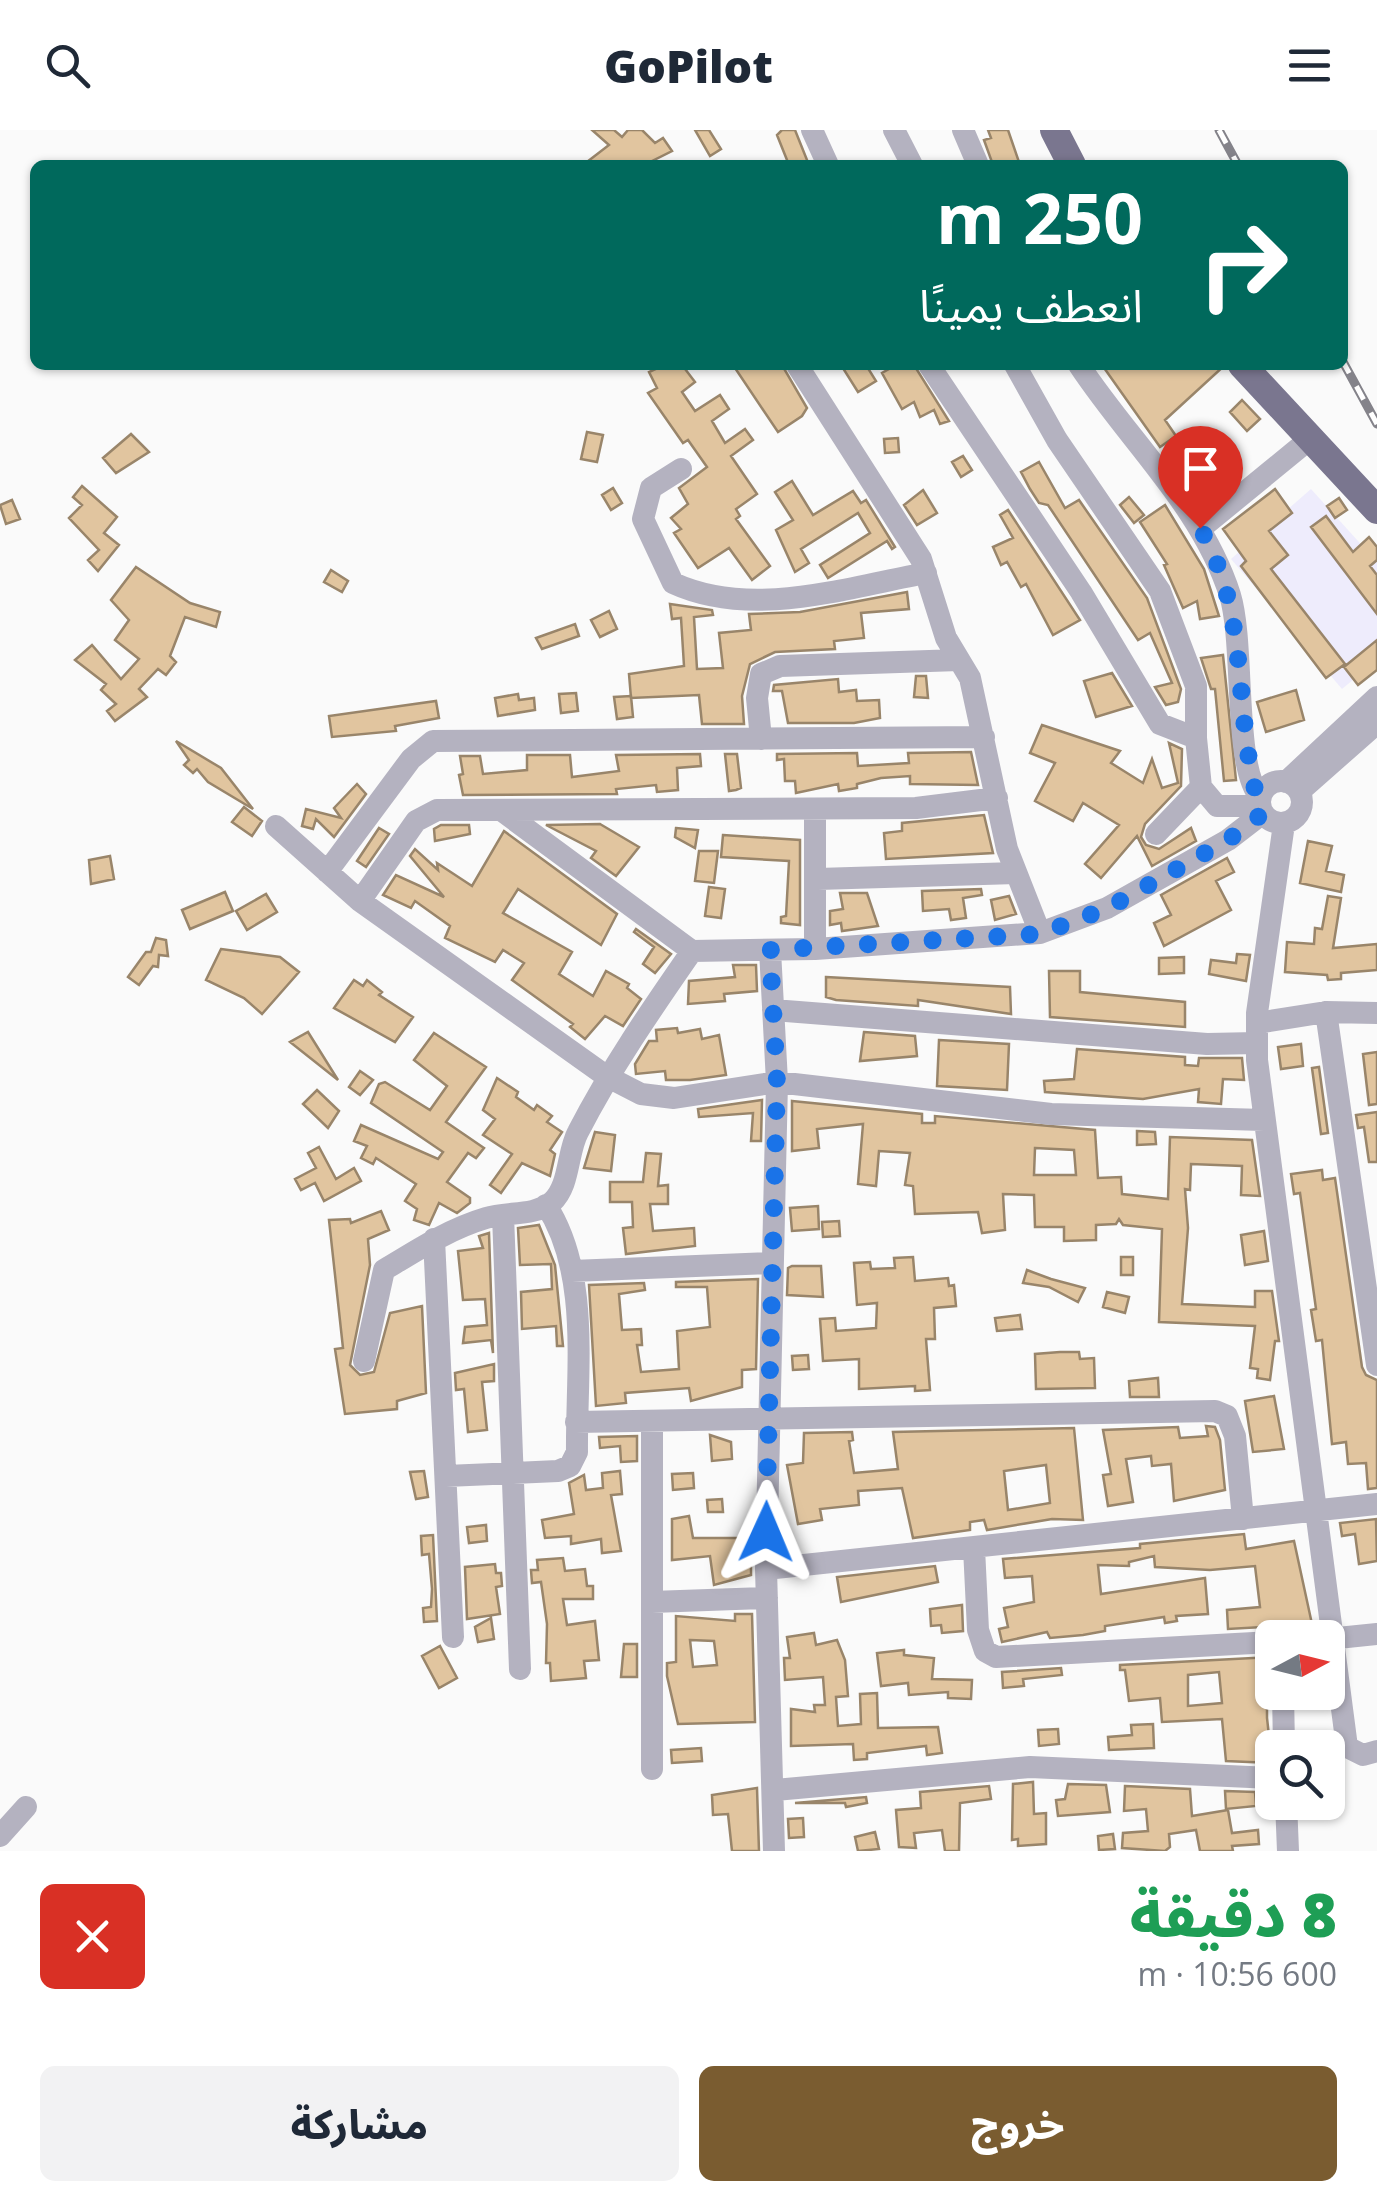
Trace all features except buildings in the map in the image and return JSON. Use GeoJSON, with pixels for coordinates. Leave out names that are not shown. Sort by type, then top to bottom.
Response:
{"type":"FeatureCollection","features":[{"type":"Feature","properties":{"kind":"main road"},"geometry":{"type":"LineString","coordinates":[[1054,130],[1069,160]]}},
{"type":"Feature","properties":{"kind":"main road"},"geometry":{"type":"LineString","coordinates":[[1247,370],[1377,510]]}},
{"type":"Feature","properties":{"kind":"street"},"geometry":{"type":"LineString","coordinates":[[812,130],[826,160]]}},
{"type":"Feature","properties":{"kind":"street"},"geometry":{"type":"LineString","coordinates":[[894,130],[909,160]]}},
{"type":"Feature","properties":{"kind":"street"},"geometry":{"type":"LineString","coordinates":[[963,130],[976,160]]}},
{"type":"Feature","properties":{"kind":"street"},"geometry":{"type":"LineString","coordinates":[[800,370],[921,558],[946,638],[970,678],[1016,873],[1040,934]]}},
{"type":"Feature","properties":{"kind":"street"},"geometry":{"type":"LineString","coordinates":[[931,370],[1081,592],[1160,724],[1196,738]]}},
{"type":"Feature","properties":{"kind":"street"},"geometry":{"type":"LineString","coordinates":[[1018,370],[1056,440],[1160,591],[1196,686],[1200,788],[1216,806],[1298,816],[1293,786]]}},
{"type":"Feature","properties":{"kind":"street"},"geometry":{"type":"LineString","coordinates":[[1083,370],[1200,528],[1232,599],[1240,651],[1246,765],[1267,810]]}},
{"type":"Feature","properties":{"kind":"street"},"geometry":{"type":"LineString","coordinates":[[1200,528],[1312,438]]}},
{"type":"Feature","properties":{"kind":"street"},"geometry":{"type":"LineString","coordinates":[[682,469],[651,488],[644,519],[672,582],[699,595],[782,600],[926,573]]}},
{"type":"Feature","properties":{"kind":"street"},"geometry":{"type":"LineString","coordinates":[[761,739],[757,698],[762,674],[780,666],[960,660]]}},
{"type":"Feature","properties":{"kind":"street"},"geometry":{"type":"LineString","coordinates":[[1293,786],[1377,697]]}},
{"type":"Feature","properties":{"kind":"street"},"geometry":{"type":"LineString","coordinates":[[1328,1620],[1264,1120],[1257,1033],[1267,810],[1270,784],[1293,786],[1377,722]]}},
{"type":"Feature","properties":{"kind":"street"},"geometry":{"type":"LineString","coordinates":[[327,872],[411,759],[433,742],[984,737]]}},
{"type":"Feature","properties":{"kind":"street"},"geometry":{"type":"LineString","coordinates":[[1156,834],[1200,788]]}},
{"type":"Feature","properties":{"kind":"street"},"geometry":{"type":"LineString","coordinates":[[360,902],[416,822],[437,810],[916,808],[998,798]]}},
{"type":"Feature","properties":{"kind":"street"},"geometry":{"type":"LineString","coordinates":[[815,809],[816,949]]}},
{"type":"Feature","properties":{"kind":"street"},"geometry":{"type":"LineString","coordinates":[[505,812],[692,950],[770,950],[1040,934],[1108,908],[1228,840],[1267,810]]}},
{"type":"Feature","properties":{"kind":"street"},"geometry":{"type":"LineString","coordinates":[[276,826],[360,902],[606,1076],[641,1094],[674,1098],[777,1082],[1052,1114],[1264,1120]]}},
{"type":"Feature","properties":{"kind":"street"},"geometry":{"type":"LineString","coordinates":[[818,880],[1016,873]]}},
{"type":"Feature","properties":{"kind":"street"},"geometry":{"type":"LineString","coordinates":[[364,1362],[384,1270],[434,1239],[503,1215],[536,1211],[554,1200],[566,1178],[570,1148],[606,1076],[692,950]]}},
{"type":"Feature","properties":{"kind":"street"},"geometry":{"type":"LineString","coordinates":[[770,950],[777,1082],[766,1570],[774,1851]]}},
{"type":"Feature","properties":{"kind":"street"},"geometry":{"type":"LineString","coordinates":[[773,1010],[1207,1044],[1326,1012],[1377,1013]]}},
{"type":"Feature","properties":{"kind":"street"},"geometry":{"type":"LineString","coordinates":[[1326,1012],[1370,1269],[1377,1365]]}},
{"type":"Feature","properties":{"kind":"street"},"geometry":{"type":"LineString","coordinates":[[446,1476],[558,1471],[570,1466],[576,1452],[572,1271],[562,1233],[546,1205]]}},
{"type":"Feature","properties":{"kind":"street"},"geometry":{"type":"LineString","coordinates":[[503,1215],[520,1668]]}},
{"type":"Feature","properties":{"kind":"street"},"geometry":{"type":"LineString","coordinates":[[434,1239],[453,1637]]}},
{"type":"Feature","properties":{"kind":"street"},"geometry":{"type":"LineString","coordinates":[[572,1271],[770,1263]]}},
{"type":"Feature","properties":{"kind":"street"},"geometry":{"type":"LineString","coordinates":[[576,1422],[1215,1410],[1227,1416],[1235,1436],[1244,1520]]}},
{"type":"Feature","properties":{"kind":"street"},"geometry":{"type":"LineString","coordinates":[[652,1421],[652,1769]]}},
{"type":"Feature","properties":{"kind":"street"},"geometry":{"type":"LineString","coordinates":[[766,1570],[1377,1504]]}},
{"type":"Feature","properties":{"kind":"street"},"geometry":{"type":"LineString","coordinates":[[974,1548],[978,1630],[985,1651],[996,1657],[1255,1643]]}},
{"type":"Feature","properties":{"kind":"street"},"geometry":{"type":"LineString","coordinates":[[652,1602],[767,1598]]}},
{"type":"Feature","properties":{"kind":"street"},"geometry":{"type":"LineString","coordinates":[[1345,1637],[1377,1634]]}},
{"type":"Feature","properties":{"kind":"street"},"geometry":{"type":"LineString","coordinates":[[1341,1710],[1346,1747],[1362,1755],[1377,1751]]}},
{"type":"Feature","properties":{"kind":"street"},"geometry":{"type":"LineString","coordinates":[[775,1790],[1030,1767],[1255,1777]]}},
{"type":"Feature","properties":{"kind":"street"},"geometry":{"type":"LineString","coordinates":[[0,1836],[26,1808]]}},
{"type":"Feature","properties":{"kind":"street"},"geometry":{"type":"LineString","coordinates":[[1287,1820],[1288,1851]]}},
{"type":"Feature","properties":{"kind":"shaded area"},"geometry":{"type":"Polygon","coordinates":[[[1311,489],[1377,562],[1377,660],[1342,689],[1231,559],[1311,489]]]}},
{"type":"Feature","properties":{"kind":"railway"},"geometry":{"type":"LineString","coordinates":[[1219,130],[1235,160]]}},
{"type":"Feature","properties":{"kind":"railway"},"geometry":{"type":"LineString","coordinates":[[1347,370],[1377,424]]}},
{"type":"Feature","properties":{"kind":"route"},"geometry":{"type":"LineString","coordinates":[[766,1532],[771,1186],[777,1082],[770,950],[1040,934],[1108,908],[1228,840],[1262,814],[1260,797],[1253,789],[1246,765],[1240,651],[1232,599],[1200,528]]}}]}
